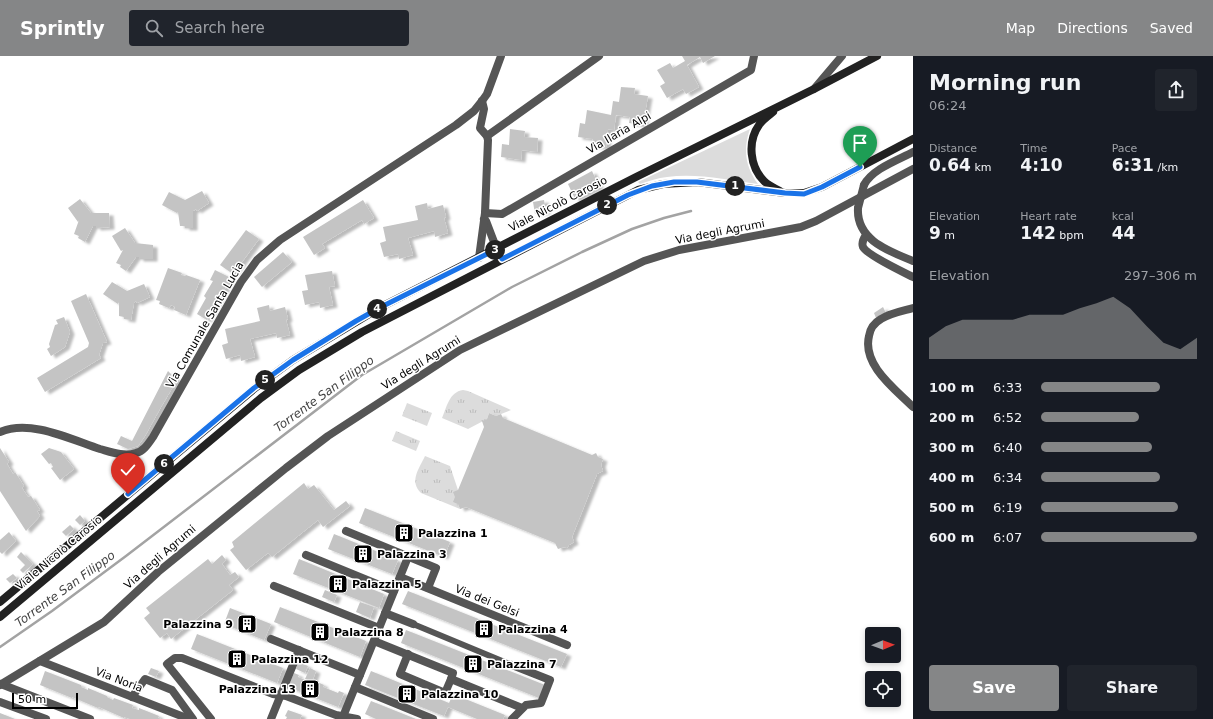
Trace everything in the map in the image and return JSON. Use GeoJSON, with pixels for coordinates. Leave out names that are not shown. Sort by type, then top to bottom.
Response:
{"type":"FeatureCollection","features":[{"type":"Feature","properties":{"kind":"main road","name":"Viale Nicolò Carosio"},"geometry":{"type":"LineString","coordinates":[[0,602],[272,374],[299,356],[356,321],[711,139],[814,89],[877,56]]}},
{"type":"Feature","properties":{"kind":"main road"},"geometry":{"type":"LineString","coordinates":[[781,105],[759,125],[755,133],[751,149],[752,159],[758,174],[770,186],[785,193]]}},
{"type":"Feature","properties":{"kind":"main road","name":"Viale Nicolò Carosio"},"geometry":{"type":"LineString","coordinates":[[0,617],[261,398],[294,374],[362,332],[628,195],[652,186],[674,182],[697,182],[799,194],[813,191],[913,139]]}},
{"type":"Feature","properties":{"kind":"street","name":"Via Comunale Santa Lucia"},"geometry":{"type":"LineString","coordinates":[[0,432],[13,428],[37,429],[118,454],[130,455],[143,450],[153,437],[241,282],[257,260],[280,240],[456,125],[474,111],[487,94],[502,56]]}},
{"type":"Feature","properties":{"kind":"street"},"geometry":{"type":"LineString","coordinates":[[487,136],[600,56]]}},
{"type":"Feature","properties":{"kind":"street","name":"Via Ilaria Alpi"},"geometry":{"type":"LineString","coordinates":[[485,216],[502,214],[751,70],[754,56]]}},
{"type":"Feature","properties":{"kind":"street"},"geometry":{"type":"LineString","coordinates":[[814,89],[842,56]]}},
{"type":"Feature","properties":{"kind":"street"},"geometry":{"type":"LineString","coordinates":[[872,56],[877,56]]}},
{"type":"Feature","properties":{"kind":"street"},"geometry":{"type":"LineString","coordinates":[[479,258],[485,216],[488,140],[487,136],[480,128],[484,109],[482,101]]}},
{"type":"Feature","properties":{"kind":"street"},"geometry":{"type":"LineString","coordinates":[[913,152],[874,173],[867,180],[864,185],[858,208],[859,220],[866,235],[884,248],[913,261]]}},
{"type":"Feature","properties":{"kind":"street","name":"Via degli Agrumi"},"geometry":{"type":"LineString","coordinates":[[1,685],[104,622],[158,572],[286,468],[328,436],[460,350],[644,261],[679,250],[801,227],[816,221],[913,169]]}},
{"type":"Feature","properties":{"kind":"street"},"geometry":{"type":"LineString","coordinates":[[485,216],[502,259]]}},
{"type":"Feature","properties":{"kind":"street"},"geometry":{"type":"LineString","coordinates":[[866,235],[863,242],[865,250],[878,259],[913,277]]}},
{"type":"Feature","properties":{"kind":"street"},"geometry":{"type":"LineString","coordinates":[[913,308],[892,314],[877,322],[870,331],[868,344],[871,359],[881,374],[913,407]]}},
{"type":"Feature","properties":{"kind":"street"},"geometry":{"type":"LineString","coordinates":[[346,531],[436,568],[428,588]]}},
{"type":"Feature","properties":{"kind":"street"},"geometry":{"type":"LineString","coordinates":[[306,555],[394,591]]}},
{"type":"Feature","properties":{"kind":"street"},"geometry":{"type":"LineString","coordinates":[[343,718],[408,556]]}},
{"type":"Feature","properties":{"kind":"street","name":"Via dei Gelsi"},"geometry":{"type":"LineString","coordinates":[[400,577],[567,645]]}},
{"type":"Feature","properties":{"kind":"street"},"geometry":{"type":"LineString","coordinates":[[274,586],[379,628]]}},
{"type":"Feature","properties":{"kind":"street"},"geometry":{"type":"LineString","coordinates":[[385,613],[550,680],[541,703],[524,706],[451,679]]}},
{"type":"Feature","properties":{"kind":"street"},"geometry":{"type":"LineString","coordinates":[[271,639],[360,675]]}},
{"type":"Feature","properties":{"kind":"street"},"geometry":{"type":"LineString","coordinates":[[374,640],[408,654],[454,673],[445,693],[400,674],[408,654]]}},
{"type":"Feature","properties":{"kind":"street"},"geometry":{"type":"LineString","coordinates":[[271,719],[299,650]]}},
{"type":"Feature","properties":{"kind":"street"},"geometry":{"type":"LineString","coordinates":[[211,719],[167,664],[174,658],[182,658],[273,694],[286,696],[343,718],[357,719]]}},
{"type":"Feature","properties":{"kind":"street","name":"Via Noria"},"geometry":{"type":"LineString","coordinates":[[40,661],[189,719]]}},
{"type":"Feature","properties":{"kind":"street"},"geometry":{"type":"LineString","coordinates":[[132,697],[145,679],[172,690],[193,719]]}},
{"type":"Feature","properties":{"kind":"street"},"geometry":{"type":"LineString","coordinates":[[1,685],[90,719]]}},
{"type":"Feature","properties":{"kind":"street"},"geometry":{"type":"LineString","coordinates":[[355,688],[433,719]]}},
{"type":"Feature","properties":{"kind":"street"},"geometry":{"type":"LineString","coordinates":[[0,702],[46,719]]}},
{"type":"Feature","properties":{"kind":"street"},"geometry":{"type":"LineString","coordinates":[[512,719],[524,706]]}},
{"type":"Feature","properties":{"kind":"green space"},"geometry":{"type":"Polygon","coordinates":[[[750,129],[746,144],[746,157],[750,171],[758,184],[690,176],[664,177],[640,184],[638,182],[750,129]]]}},
{"type":"Feature","properties":{"kind":"green space"},"geometry":{"type":"Polygon","coordinates":[[[463,390],[511,410],[496,416],[489,413],[487,419],[468,429],[442,418],[452,397],[458,391],[463,390]]]}},
{"type":"Feature","properties":{"kind":"green space"},"geometry":{"type":"Polygon","coordinates":[[[407,403],[432,413],[427,426],[402,416],[407,403]]]}},
{"type":"Feature","properties":{"kind":"green space"},"geometry":{"type":"Polygon","coordinates":[[[396,431],[420,441],[416,451],[392,441],[396,431]]]}},
{"type":"Feature","properties":{"kind":"green space"},"geometry":{"type":"Polygon","coordinates":[[[425,456],[450,466],[458,490],[458,504],[460,509],[421,493],[417,488],[415,479],[416,475],[425,456]]]}},
{"type":"Feature","properties":{"kind":"building"},"geometry":{"type":"Polygon","coordinates":[[[682,56],[715,56],[703,63],[700,57],[687,65],[699,87],[686,94],[683,89],[667,98],[660,86],[665,83],[657,70],[670,63],[673,68],[685,61],[682,56]]]}},
{"type":"Feature","properties":{"kind":"building"},"geometry":{"type":"Polygon","coordinates":[[[621,87],[635,88],[634,94],[648,96],[643,125],[629,123],[630,117],[616,115],[614,130],[608,129],[606,147],[592,146],[593,139],[578,137],[580,123],[585,124],[587,110],[611,115],[613,101],[619,102],[621,87]]]}},
{"type":"Feature","properties":{"kind":"building"},"geometry":{"type":"Polygon","coordinates":[[[510,129],[525,131],[524,137],[538,138],[537,152],[522,150],[521,160],[501,157],[502,144],[509,145],[510,129]]]}},
{"type":"Feature","properties":{"kind":"building"},"geometry":{"type":"Polygon","coordinates":[[[592,171],[599,186],[575,199],[568,184],[592,171]]]}},
{"type":"Feature","properties":{"kind":"building"},"geometry":{"type":"Polygon","coordinates":[[[202,191],[209,203],[197,211],[196,209],[193,211],[193,228],[185,228],[185,226],[180,226],[178,212],[177,213],[162,205],[169,192],[185,200],[202,191]]]}},
{"type":"Feature","properties":{"kind":"building"},"geometry":{"type":"Polygon","coordinates":[[[80,199],[91,213],[109,213],[110,227],[96,228],[96,226],[93,226],[85,242],[78,238],[79,236],[74,234],[79,220],[78,222],[68,208],[80,199]]]}},
{"type":"Feature","properties":{"kind":"building"},"geometry":{"type":"Polygon","coordinates":[[[363,200],[374,218],[364,224],[362,220],[322,244],[325,248],[314,255],[303,237],[363,200]]]}},
{"type":"Feature","properties":{"kind":"building"},"geometry":{"type":"Polygon","coordinates":[[[544,200],[546,212],[535,214],[533,202],[544,200]]]}},
{"type":"Feature","properties":{"kind":"building"},"geometry":{"type":"Polygon","coordinates":[[[427,203],[428,209],[443,205],[446,217],[444,218],[448,233],[435,237],[434,231],[408,238],[413,255],[399,259],[398,254],[384,257],[380,243],[386,241],[383,227],[418,220],[415,206],[427,203]]]}},
{"type":"Feature","properties":{"kind":"building"},"geometry":{"type":"Polygon","coordinates":[[[125,228],[135,243],[153,245],[153,259],[139,259],[139,257],[136,257],[126,271],[120,267],[121,265],[116,263],[123,250],[121,251],[112,236],[125,228]]]}},
{"type":"Feature","properties":{"kind":"building"},"geometry":{"type":"Polygon","coordinates":[[[246,230],[259,239],[233,274],[220,265],[246,230]]]}},
{"type":"Feature","properties":{"kind":"building"},"geometry":{"type":"Polygon","coordinates":[[[283,252],[292,262],[262,287],[254,277],[283,252]]]}},
{"type":"Feature","properties":{"kind":"building"},"geometry":{"type":"Polygon","coordinates":[[[168,268],[182,273],[181,275],[186,275],[200,280],[186,315],[174,310],[175,307],[171,305],[169,308],[159,304],[160,301],[156,300],[168,268]]]}},
{"type":"Feature","properties":{"kind":"building"},"geometry":{"type":"Polygon","coordinates":[[[215,270],[231,278],[207,320],[197,314],[206,298],[204,296],[213,281],[210,280],[215,270]]]}},
{"type":"Feature","properties":{"kind":"building"},"geometry":{"type":"Polygon","coordinates":[[[332,271],[335,286],[329,287],[333,305],[320,308],[319,302],[305,305],[302,291],[308,290],[305,275],[332,271]]]}},
{"type":"Feature","properties":{"kind":"building"},"geometry":{"type":"Polygon","coordinates":[[[112,282],[127,291],[144,284],[150,297],[134,303],[131,320],[124,319],[124,317],[119,316],[119,302],[118,304],[103,294],[112,282]]]}},
{"type":"Feature","properties":{"kind":"building"},"geometry":{"type":"Polygon","coordinates":[[[86,294],[107,342],[103,343],[99,355],[101,358],[45,392],[37,378],[88,347],[89,343],[71,301],[86,294]]]}},
{"type":"Feature","properties":{"kind":"building"},"geometry":{"type":"Polygon","coordinates":[[[269,305],[270,311],[285,307],[288,319],[286,320],[290,335],[277,338],[276,333],[250,339],[255,357],[241,361],[240,355],[226,359],[222,345],[228,343],[225,329],[260,321],[257,308],[269,305]]]}},
{"type":"Feature","properties":{"kind":"building"},"geometry":{"type":"Polygon","coordinates":[[[883,307],[886,313],[876,318],[874,313],[883,307]]]}},
{"type":"Feature","properties":{"kind":"building"},"geometry":{"type":"Polygon","coordinates":[[[64,317],[70,332],[65,347],[51,356],[47,349],[50,347],[49,344],[55,325],[58,324],[56,320],[64,317]]]}},
{"type":"Feature","properties":{"kind":"building"},"geometry":{"type":"Polygon","coordinates":[[[168,371],[177,380],[145,436],[138,446],[128,449],[117,444],[121,436],[132,441],[168,371]]]}},
{"type":"Feature","properties":{"kind":"building"},"geometry":{"type":"Polygon","coordinates":[[[489,413],[496,416],[501,414],[503,418],[592,455],[596,453],[598,457],[603,459],[601,465],[603,471],[597,474],[572,537],[574,542],[567,548],[564,547],[558,549],[555,543],[466,507],[460,509],[458,504],[453,502],[455,497],[453,492],[458,490],[484,427],[482,421],[487,419],[489,413]]]}},
{"type":"Feature","properties":{"kind":"building"},"geometry":{"type":"Polygon","coordinates":[[[0,448],[9,462],[7,464],[13,474],[15,472],[24,486],[22,488],[28,497],[31,496],[40,510],[37,511],[40,516],[26,531],[0,491],[0,448]]]}},
{"type":"Feature","properties":{"kind":"building"},"geometry":{"type":"Polygon","coordinates":[[[49,448],[61,452],[74,469],[60,480],[51,468],[53,467],[51,463],[49,464],[41,454],[49,448]]]}},
{"type":"Feature","properties":{"kind":"building"},"geometry":{"type":"Polygon","coordinates":[[[304,483],[308,489],[314,485],[334,510],[346,501],[350,506],[323,527],[318,520],[272,557],[268,553],[246,570],[230,550],[234,547],[232,542],[304,483]]]}},
{"type":"Feature","properties":{"kind":"building","name":"Palazzina 1"},"geometry":{"type":"Polygon","coordinates":[[[365,508],[450,542],[444,557],[359,523],[365,508]]]}},
{"type":"Feature","properties":{"kind":"building"},"geometry":{"type":"Polygon","coordinates":[[[80,515],[85,521],[80,525],[75,520],[80,515]]]}},
{"type":"Feature","properties":{"kind":"building"},"geometry":{"type":"Polygon","coordinates":[[[70,525],[74,529],[66,536],[62,532],[70,525]]]}},
{"type":"Feature","properties":{"kind":"building"},"geometry":{"type":"Polygon","coordinates":[[[9,532],[16,541],[2,554],[0,552],[0,540],[9,532]]]}},
{"type":"Feature","properties":{"kind":"building","name":"Palazzina 3"},"geometry":{"type":"Polygon","coordinates":[[[334,534],[398,560],[392,574],[328,549],[334,534]]]}},
{"type":"Feature","properties":{"kind":"building"},"geometry":{"type":"Polygon","coordinates":[[[21,552],[33,564],[23,573],[20,570],[25,565],[17,557],[21,552]]]}},
{"type":"Feature","properties":{"kind":"building"},"geometry":{"type":"Polygon","coordinates":[[[222,555],[226,560],[222,564],[230,575],[235,572],[239,577],[229,585],[233,590],[171,639],[167,633],[160,638],[144,618],[150,613],[146,608],[208,559],[212,564],[222,555]]]}},
{"type":"Feature","properties":{"kind":"building","name":"Palazzina 5"},"geometry":{"type":"Polygon","coordinates":[[[299,559],[384,594],[379,608],[293,574],[299,559]]]}},
{"type":"Feature","properties":{"kind":"building"},"geometry":{"type":"Polygon","coordinates":[[[13,574],[17,578],[10,583],[6,579],[13,574]]]}},
{"type":"Feature","properties":{"kind":"building"},"geometry":{"type":"Polygon","coordinates":[[[325,590],[337,595],[334,602],[322,597],[325,590]]]}},
{"type":"Feature","properties":{"kind":"building","name":"Palazzina 4"},"geometry":{"type":"Polygon","coordinates":[[[408,591],[567,654],[561,667],[402,604],[408,591]]]}},
{"type":"Feature","properties":{"kind":"building"},"geometry":{"type":"Polygon","coordinates":[[[360,602],[374,607],[370,618],[356,612],[360,602]]]}},
{"type":"Feature","properties":{"kind":"building","name":"Palazzina 8"},"geometry":{"type":"Polygon","coordinates":[[[280,607],[366,641],[360,657],[274,622],[280,607]]]}},
{"type":"Feature","properties":{"kind":"building","name":"Palazzina 9"},"geometry":{"type":"Polygon","coordinates":[[[230,608],[271,624],[264,640],[224,624],[230,608]]]}},
{"type":"Feature","properties":{"kind":"building","name":"Palazzina 7"},"geometry":{"type":"Polygon","coordinates":[[[406,630],[545,685],[539,698],[401,643],[406,630]]]}},
{"type":"Feature","properties":{"kind":"building","name":"Palazzina 12"},"geometry":{"type":"Polygon","coordinates":[[[197,634],[283,668],[277,683],[191,649],[197,634]]]}},
{"type":"Feature","properties":{"kind":"building"},"geometry":{"type":"Polygon","coordinates":[[[298,662],[308,666],[305,673],[296,669],[298,662]]]}},
{"type":"Feature","properties":{"kind":"building"},"geometry":{"type":"Polygon","coordinates":[[[151,668],[159,671],[156,677],[148,674],[151,668]]]}},
{"type":"Feature","properties":{"kind":"building"},"geometry":{"type":"Polygon","coordinates":[[[310,668],[316,671],[312,682],[305,679],[310,668]]]}},
{"type":"Feature","properties":{"kind":"building"},"geometry":{"type":"Polygon","coordinates":[[[45,671],[81,685],[81,687],[88,690],[88,688],[107,696],[113,700],[114,698],[133,705],[132,708],[139,710],[139,708],[159,716],[158,718],[161,719],[124,718],[40,685],[45,671]]]}},
{"type":"Feature","properties":{"kind":"building","name":"Palazzina 10"},"geometry":{"type":"Polygon","coordinates":[[[371,671],[449,703],[453,694],[505,715],[503,719],[477,719],[448,707],[444,716],[365,685],[371,671]]]}},
{"type":"Feature","properties":{"kind":"building","name":"Palazzina 13"},"geometry":{"type":"Polygon","coordinates":[[[294,673],[299,675],[298,677],[314,684],[315,681],[324,685],[323,687],[338,693],[339,691],[344,693],[338,707],[288,687],[294,673]]]}},
{"type":"Feature","properties":{"kind":"building"},"geometry":{"type":"Polygon","coordinates":[[[371,701],[416,719],[376,719],[365,714],[371,701]]]}},
{"type":"Feature","properties":{"kind":"building"},"geometry":{"type":"Polygon","coordinates":[[[288,710],[302,715],[300,719],[286,719],[287,717],[285,716],[288,710]]]}},
{"type":"Feature","properties":{"kind":"building"},"geometry":{"type":"Polygon","coordinates":[[[0,713],[15,719],[0,719],[0,713]]]}},
{"type":"Feature","properties":{"kind":"waterway","name":"Torrente San Filippo"},"geometry":{"type":"LineString","coordinates":[[0,647],[52,611],[126,556],[362,375],[512,287],[582,252],[632,229],[691,211]]}},
{"type":"Feature","properties":{"kind":"place","name":"Palazzina 1"},"geometry":{"type":"Point","coordinates":[404,533]}},
{"type":"Feature","properties":{"kind":"place","name":"Palazzina 3"},"geometry":{"type":"Point","coordinates":[363,554]}},
{"type":"Feature","properties":{"kind":"place","name":"Palazzina 5"},"geometry":{"type":"Point","coordinates":[338,584]}},
{"type":"Feature","properties":{"kind":"place","name":"Palazzina 9"},"geometry":{"type":"Point","coordinates":[247,624]}},
{"type":"Feature","properties":{"kind":"place","name":"Palazzina 4"},"geometry":{"type":"Point","coordinates":[484,629]}},
{"type":"Feature","properties":{"kind":"place","name":"Palazzina 8"},"geometry":{"type":"Point","coordinates":[320,632]}},
{"type":"Feature","properties":{"kind":"place","name":"Palazzina 12"},"geometry":{"type":"Point","coordinates":[237,659]}},
{"type":"Feature","properties":{"kind":"place","name":"Palazzina 7"},"geometry":{"type":"Point","coordinates":[473,664]}},
{"type":"Feature","properties":{"kind":"place","name":"Palazzina 13"},"geometry":{"type":"Point","coordinates":[310,689]}},
{"type":"Feature","properties":{"kind":"place","name":"Palazzina 10"},"geometry":{"type":"Point","coordinates":[407,694]}},
{"type":"Feature","properties":{"kind":"route"},"geometry":{"type":"LineString","coordinates":[[128,494],[254,388],[293,360],[379,308],[497,249],[502,259],[638,190],[652,186],[674,182],[697,182],[804,194],[822,187],[860,167]]}}]}
